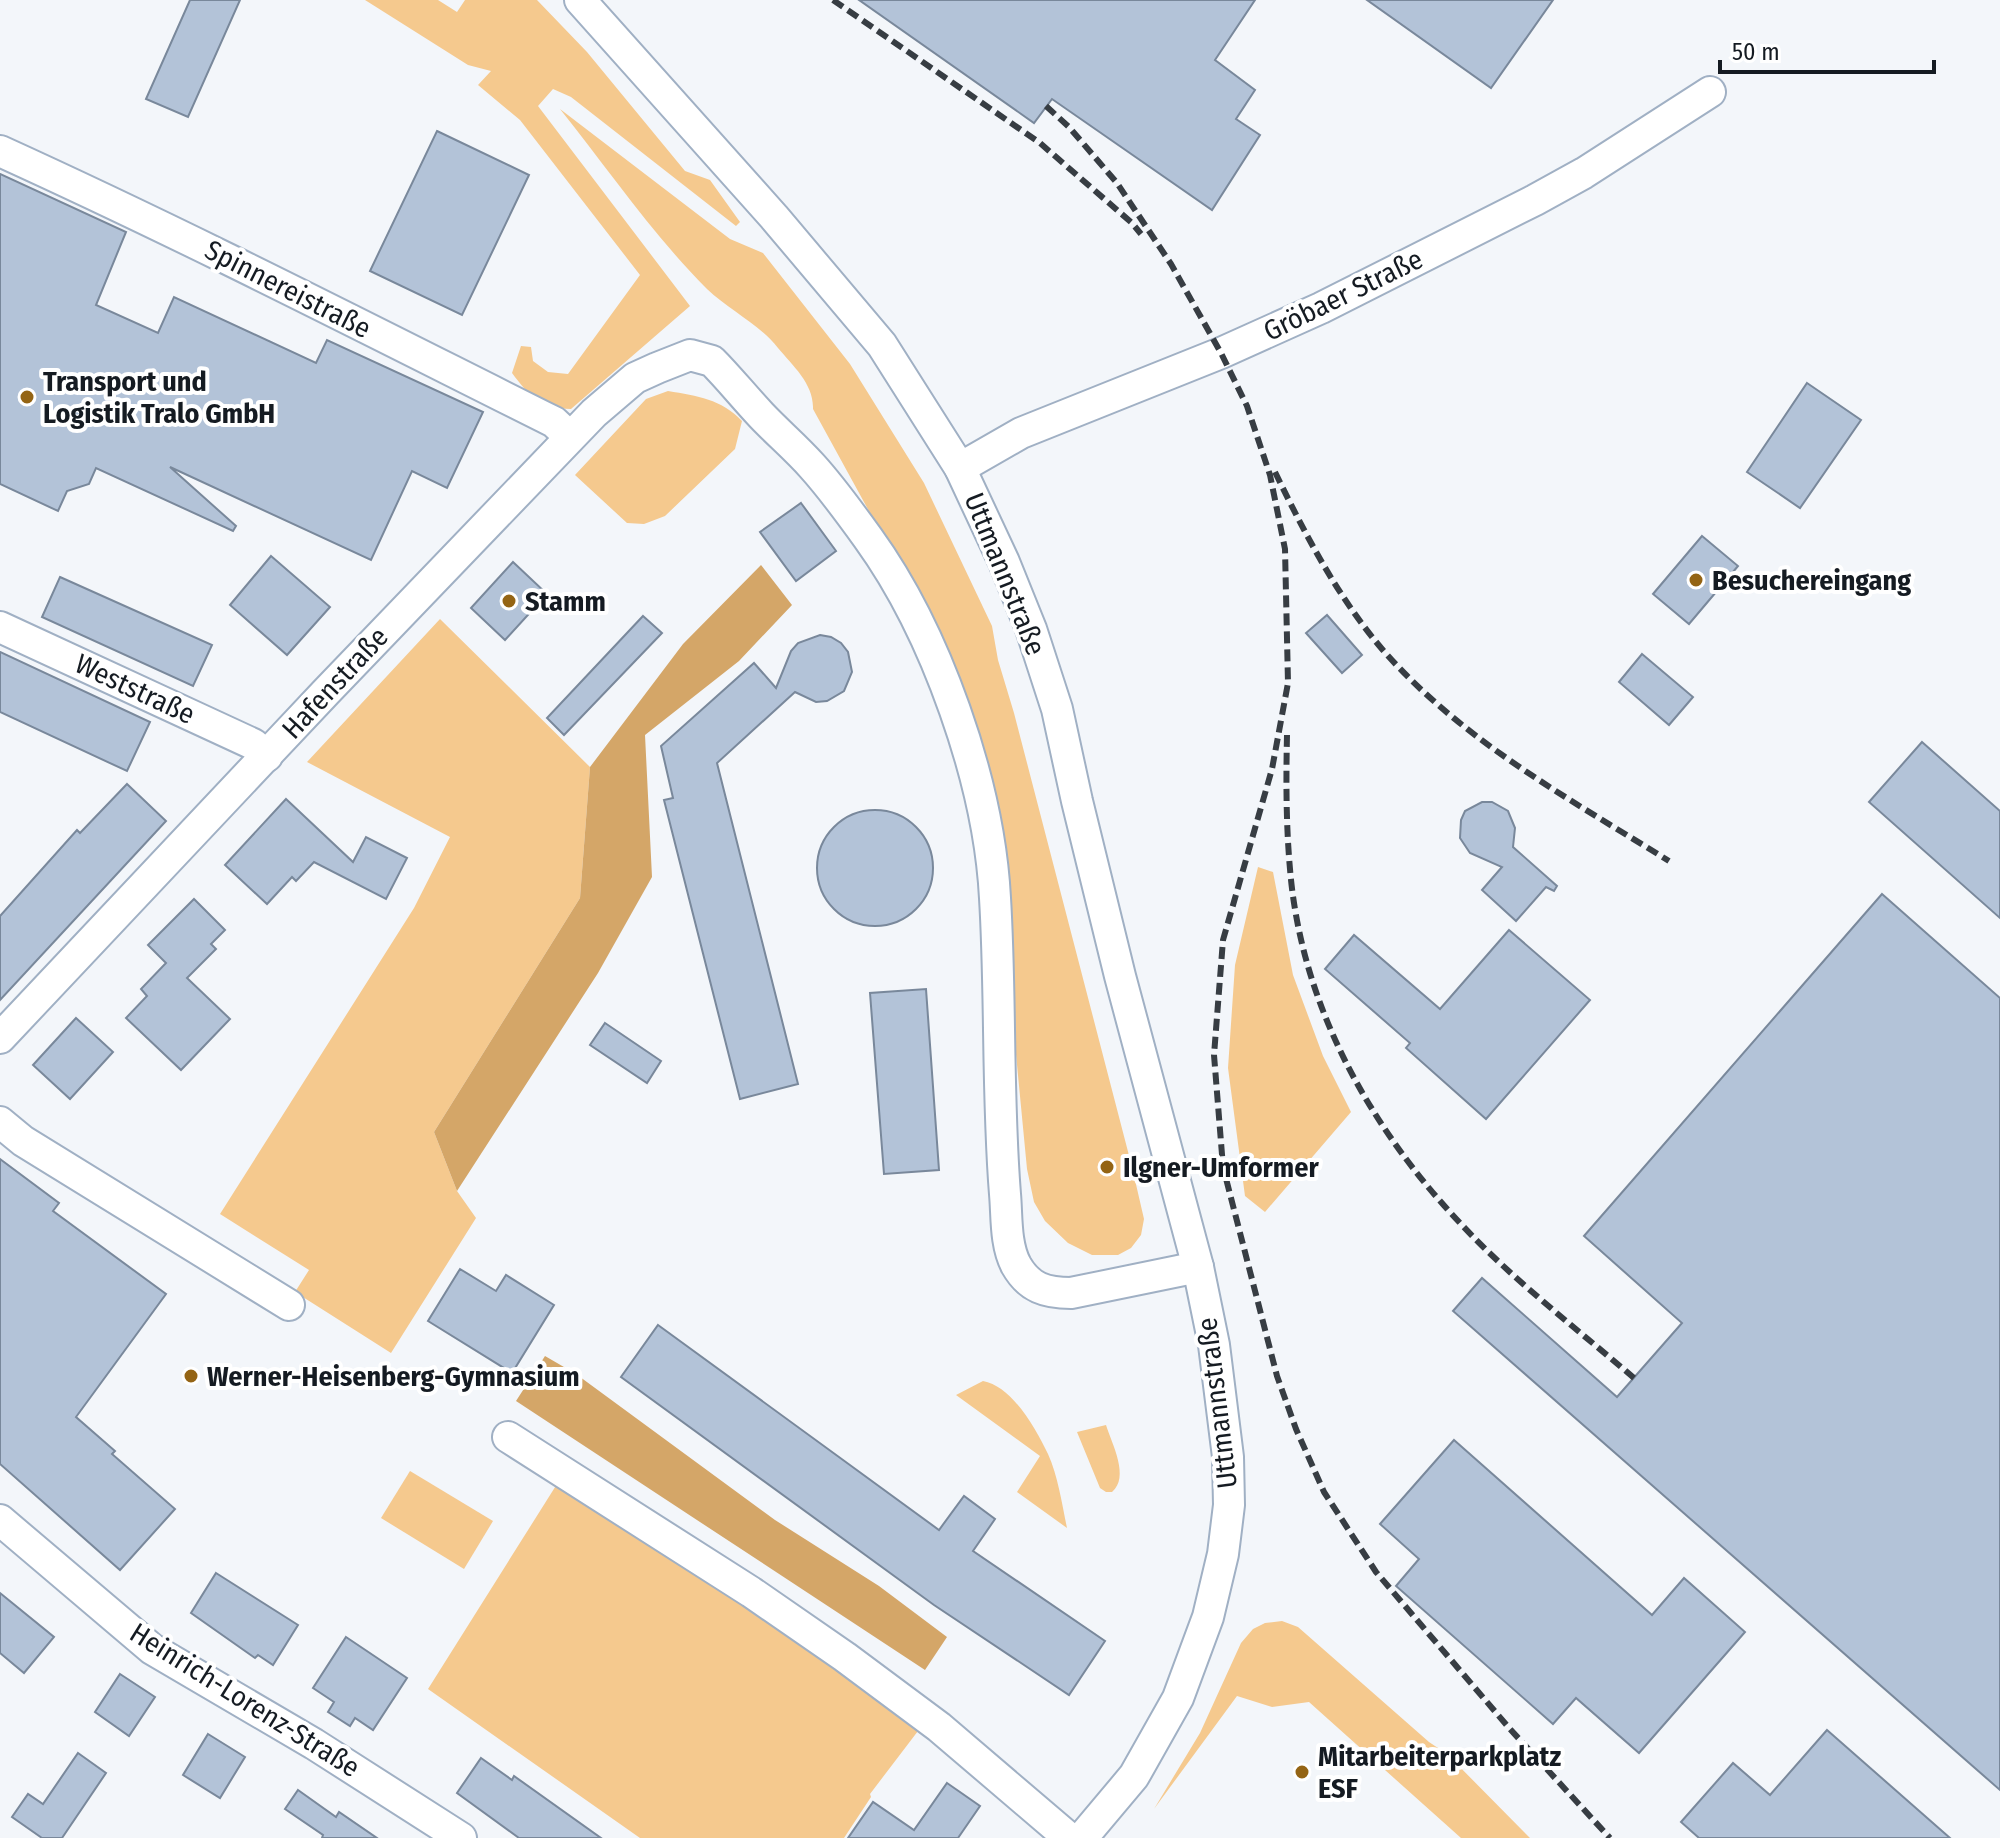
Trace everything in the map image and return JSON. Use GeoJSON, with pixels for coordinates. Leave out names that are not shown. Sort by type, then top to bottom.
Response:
{"type":"FeatureCollection","features":[{"type":"Feature","properties":{"kind":"street","name":"Uttmannstraße"},"geometry":{"type":"LineString","coordinates":[[580,0],[774,217],[882,345],[960,468],[1031,629],[1057,709],[1120,976],[1198,1267],[1214,1345],[1228,1457],[1229,1505],[1223,1554],[1208,1617],[1178,1698],[1134,1776],[1082,1838]]}},
{"type":"Feature","properties":{"kind":"street","name":"Gröbaer Straße"},"geometry":{"type":"LineString","coordinates":[[960,468],[1021,433],[1221,353],[1347,295],[1584,173],[1710,92]]}},
{"type":"Feature","properties":{"kind":"street","name":"Spinnereistraße"},"geometry":{"type":"LineString","coordinates":[[0,151],[139,214],[293,291],[554,422],[570,437]]}},
{"type":"Feature","properties":{"kind":"street","name":"Hafenstraße"},"geometry":{"type":"LineString","coordinates":[[0,1038],[570,437],[635,378],[690,355],[712,361],[732,381],[812,466],[869,539],[906,601],[936,661],[961,730],[981,799],[995,895],[1003,1156],[1014,1261],[1029,1282],[1038,1289],[1053,1293],[1071,1293],[1198,1267]]}},
{"type":"Feature","properties":{"kind":"street","name":"Weststraße"},"geometry":{"type":"LineString","coordinates":[[0,627],[253,744],[267,756]]}},
{"type":"Feature","properties":{"kind":"street"},"geometry":{"type":"LineString","coordinates":[[0,1122],[34,1148],[289,1305]]}},
{"type":"Feature","properties":{"kind":"street"},"geometry":{"type":"LineString","coordinates":[[508,1437],[751,1592],[845,1657],[939,1727],[1069,1838]]}},
{"type":"Feature","properties":{"kind":"street","name":"Heinrich-Lorenz-Straße"},"geometry":{"type":"LineString","coordinates":[[0,1520],[152,1649],[326,1751],[461,1838]]}},
{"type":"Feature","properties":{"kind":"shaded area"},"geometry":{"type":"Polygon","coordinates":[[[365,0],[438,0],[457,12],[465,0],[537,0],[587,52],[685,171],[710,180],[740,222],[736,226],[571,97],[553,89],[538,106],[690,306],[571,409],[544,403],[518,381],[512,373],[521,346],[531,347],[533,361],[548,372],[568,374],[640,275],[520,120],[478,85],[491,71],[468,65],[365,0]]]}},
{"type":"Feature","properties":{"kind":"shaded area"},"geometry":{"type":"Polygon","coordinates":[[[560,109],[730,239],[763,253],[850,364],[924,483],[992,626],[998,660],[1132,1167],[1144,1219],[1141,1235],[1131,1248],[1118,1255],[1092,1255],[1068,1243],[1045,1221],[1034,1202],[1027,1169],[1012,1013],[1008,909],[887,544],[813,409],[810,391],[802,376],[770,339],[716,297],[687,268],[560,109]]]}},
{"type":"Feature","properties":{"kind":"shaded area"},"geometry":{"type":"Polygon","coordinates":[[[668,391],[708,400],[734,414],[742,421],[735,449],[665,516],[644,524],[627,523],[575,475],[646,399],[668,391]]]}},
{"type":"Feature","properties":{"kind":"shaded area"},"geometry":{"type":"Polygon","coordinates":[[[761,565],[792,605],[739,661],[645,735],[652,877],[598,973],[457,1191],[434,1132],[580,898],[590,767],[683,644],[761,565]]]}},
{"type":"Feature","properties":{"kind":"shaded area"},"geometry":{"type":"Polygon","coordinates":[[[440,619],[590,767],[580,898],[434,1132],[457,1191],[476,1218],[391,1353],[295,1292],[309,1270],[220,1214],[414,908],[450,837],[307,762],[440,619]]]}},
{"type":"Feature","properties":{"kind":"shaded area"},"geometry":{"type":"Polygon","coordinates":[[[1258,867],[1273,872],[1293,975],[1323,1056],[1351,1112],[1265,1212],[1245,1196],[1228,1068],[1235,965],[1258,867]]]}},
{"type":"Feature","properties":{"kind":"shaded area"},"geometry":{"type":"Polygon","coordinates":[[[545,1356],[576,1374],[775,1520],[879,1586],[947,1637],[925,1670],[516,1401],[545,1356]]]}},
{"type":"Feature","properties":{"kind":"shaded area"},"geometry":{"type":"Polygon","coordinates":[[[983,1381],[1004,1391],[1022,1410],[1037,1433],[1054,1471],[1067,1528],[1017,1492],[1040,1456],[956,1395],[983,1381]]]}},
{"type":"Feature","properties":{"kind":"shaded area"},"geometry":{"type":"Polygon","coordinates":[[[1106,1425],[1120,1469],[1120,1478],[1112,1492],[1100,1488],[1077,1432],[1106,1425]]]}},
{"type":"Feature","properties":{"kind":"shaded area"},"geometry":{"type":"Polygon","coordinates":[[[410,1471],[493,1521],[464,1569],[381,1518],[410,1471]]]}},
{"type":"Feature","properties":{"kind":"shaded area"},"geometry":{"type":"Polygon","coordinates":[[[557,1484],[792,1634],[918,1731],[870,1794],[844,1838],[640,1838],[428,1689],[557,1484]]]}},
{"type":"Feature","properties":{"kind":"shaded area"},"geometry":{"type":"Polygon","coordinates":[[[1282,1621],[1298,1627],[1429,1742],[1447,1754],[1530,1838],[1461,1838],[1309,1702],[1272,1707],[1237,1696],[1154,1809],[1200,1733],[1241,1643],[1253,1629],[1265,1623],[1282,1621]]]}},
{"type":"Feature","properties":{"kind":"building"},"geometry":{"type":"Polygon","coordinates":[[[190,0],[240,0],[188,117],[146,99],[190,0]]]}},
{"type":"Feature","properties":{"kind":"building"},"geometry":{"type":"Polygon","coordinates":[[[859,0],[1255,0],[1215,60],[1255,90],[1236,119],[1260,135],[1212,210],[1052,99],[1034,123],[859,0]]]}},
{"type":"Feature","properties":{"kind":"building"},"geometry":{"type":"Polygon","coordinates":[[[1367,0],[1553,0],[1491,88],[1367,0]]]}},
{"type":"Feature","properties":{"kind":"building"},"geometry":{"type":"Polygon","coordinates":[[[437,131],[529,175],[462,315],[370,271],[437,131]]]}},
{"type":"Feature","properties":{"kind":"building"},"geometry":{"type":"Polygon","coordinates":[[[0,174],[126,232],[96,305],[158,333],[174,297],[316,363],[327,340],[483,412],[447,488],[412,471],[371,560],[170,467],[236,526],[233,531],[96,468],[89,484],[67,491],[58,511],[0,484],[0,174]]]}},
{"type":"Feature","properties":{"kind":"building"},"geometry":{"type":"Polygon","coordinates":[[[1807,383],[1861,420],[1800,508],[1747,472],[1807,383]]]}},
{"type":"Feature","properties":{"kind":"building"},"geometry":{"type":"Polygon","coordinates":[[[801,503],[836,551],[796,581],[760,532],[801,503]]]}},
{"type":"Feature","properties":{"kind":"building","name":"Besuchereingang"},"geometry":{"type":"Polygon","coordinates":[[[1702,536],[1738,566],[1689,624],[1653,594],[1702,536]]]}},
{"type":"Feature","properties":{"kind":"building"},"geometry":{"type":"Polygon","coordinates":[[[271,556],[330,607],[287,655],[230,605],[271,556]]]}},
{"type":"Feature","properties":{"kind":"building","name":"Stamm"},"geometry":{"type":"Polygon","coordinates":[[[513,562],[547,594],[505,640],[471,608],[513,562]]]}},
{"type":"Feature","properties":{"kind":"building"},"geometry":{"type":"Polygon","coordinates":[[[60,577],[212,645],[193,686],[42,617],[60,577]]]}},
{"type":"Feature","properties":{"kind":"building"},"geometry":{"type":"Polygon","coordinates":[[[1327,615],[1362,655],[1342,673],[1306,633],[1327,615]]]}},
{"type":"Feature","properties":{"kind":"building"},"geometry":{"type":"Polygon","coordinates":[[[643,616],[662,633],[564,735],[547,718],[643,616]]]}},
{"type":"Feature","properties":{"kind":"building"},"geometry":{"type":"Polygon","coordinates":[[[820,635],[841,643],[848,652],[852,672],[844,691],[827,701],[816,702],[795,692],[717,763],[798,1084],[740,1099],[664,800],[673,798],[661,746],[754,663],[776,688],[791,651],[798,643],[820,635]]]}},
{"type":"Feature","properties":{"kind":"building"},"geometry":{"type":"Polygon","coordinates":[[[0,652],[150,722],[127,771],[0,712],[0,652]]]}},
{"type":"Feature","properties":{"kind":"building"},"geometry":{"type":"Polygon","coordinates":[[[1642,654],[1693,697],[1669,725],[1619,682],[1642,654]]]}},
{"type":"Feature","properties":{"kind":"building"},"geometry":{"type":"Polygon","coordinates":[[[1922,742],[2000,811],[2000,918],[1869,802],[1922,742]]]}},
{"type":"Feature","properties":{"kind":"building"},"geometry":{"type":"Polygon","coordinates":[[[127,784],[166,821],[0,1000],[0,916],[77,830],[80,833],[127,784]]]}},
{"type":"Feature","properties":{"kind":"building"},"geometry":{"type":"Polygon","coordinates":[[[286,799],[353,862],[366,837],[407,858],[386,899],[314,862],[296,881],[292,877],[267,904],[225,865],[286,799]]]}},
{"type":"Feature","properties":{"kind":"building"},"geometry":{"type":"Polygon","coordinates":[[[1482,802],[1492,802],[1508,811],[1515,828],[1513,847],[1557,886],[1554,891],[1546,887],[1516,921],[1482,890],[1502,867],[1470,853],[1460,838],[1465,811],[1482,802]]]}},
{"type":"Feature","properties":{"kind":"building"},"geometry":{"type":"Polygon","coordinates":[[[875,810],[897,814],[916,827],[929,846],[933,868],[929,890],[916,909],[897,922],[875,926],[853,922],[834,909],[821,890],[817,868],[821,846],[834,827],[853,814],[875,810]]]}},
{"type":"Feature","properties":{"kind":"building"},"geometry":{"type":"Polygon","coordinates":[[[1882,894],[2000,998],[2000,1790],[1453,1311],[1482,1278],[1617,1397],[1682,1323],[1584,1236],[1882,894]]]}},
{"type":"Feature","properties":{"kind":"building"},"geometry":{"type":"Polygon","coordinates":[[[194,899],[225,930],[211,944],[216,949],[187,978],[230,1019],[181,1070],[126,1018],[147,996],[141,989],[166,963],[148,945],[194,899]]]}},
{"type":"Feature","properties":{"kind":"building"},"geometry":{"type":"Polygon","coordinates":[[[1509,930],[1590,1000],[1486,1119],[1406,1048],[1410,1043],[1325,969],[1354,935],[1440,1009],[1509,930]]]}},
{"type":"Feature","properties":{"kind":"building"},"geometry":{"type":"Polygon","coordinates":[[[926,989],[939,1170],[884,1174],[870,993],[926,989]]]}},
{"type":"Feature","properties":{"kind":"building"},"geometry":{"type":"Polygon","coordinates":[[[76,1018],[113,1052],[70,1099],[33,1065],[76,1018]]]}},
{"type":"Feature","properties":{"kind":"building"},"geometry":{"type":"Polygon","coordinates":[[[605,1023],[661,1061],[647,1083],[590,1045],[605,1023]]]}},
{"type":"Feature","properties":{"kind":"building"},"geometry":{"type":"Polygon","coordinates":[[[0,1159],[59,1203],[53,1211],[166,1294],[76,1417],[115,1451],[112,1454],[175,1509],[120,1570],[0,1464],[0,1159]]]}},
{"type":"Feature","properties":{"kind":"building"},"geometry":{"type":"Polygon","coordinates":[[[460,1269],[496,1291],[506,1275],[554,1305],[512,1373],[428,1321],[460,1269]]]}},
{"type":"Feature","properties":{"kind":"building"},"geometry":{"type":"Polygon","coordinates":[[[658,1325],[939,1530],[964,1496],[995,1519],[973,1551],[1105,1641],[1069,1695],[934,1605],[621,1377],[658,1325]]]}},
{"type":"Feature","properties":{"kind":"building"},"geometry":{"type":"Polygon","coordinates":[[[1454,1440],[1652,1615],[1684,1578],[1745,1632],[1639,1753],[1576,1698],[1553,1724],[1396,1586],[1419,1559],[1380,1524],[1454,1440]]]}},
{"type":"Feature","properties":{"kind":"building"},"geometry":{"type":"Polygon","coordinates":[[[216,1573],[298,1625],[273,1665],[258,1655],[255,1658],[191,1613],[216,1573]]]}},
{"type":"Feature","properties":{"kind":"building"},"geometry":{"type":"Polygon","coordinates":[[[0,1593],[54,1637],[24,1673],[0,1653],[0,1593]]]}},
{"type":"Feature","properties":{"kind":"building"},"geometry":{"type":"Polygon","coordinates":[[[346,1637],[407,1678],[373,1730],[355,1718],[350,1726],[328,1712],[334,1702],[313,1688],[346,1637]]]}},
{"type":"Feature","properties":{"kind":"building"},"geometry":{"type":"Polygon","coordinates":[[[120,1674],[155,1697],[129,1736],[95,1712],[120,1674]]]}},
{"type":"Feature","properties":{"kind":"building"},"geometry":{"type":"Polygon","coordinates":[[[1827,1730],[1950,1838],[1699,1838],[1681,1822],[1733,1763],[1770,1795],[1827,1730]]]}},
{"type":"Feature","properties":{"kind":"building"},"geometry":{"type":"Polygon","coordinates":[[[208,1734],[245,1757],[220,1798],[183,1775],[208,1734]]]}},
{"type":"Feature","properties":{"kind":"building"},"geometry":{"type":"Polygon","coordinates":[[[78,1753],[106,1773],[62,1838],[42,1838],[12,1817],[28,1794],[43,1804],[78,1753]]]}},
{"type":"Feature","properties":{"kind":"building"},"geometry":{"type":"Polygon","coordinates":[[[481,1758],[512,1780],[514,1776],[601,1838],[519,1838],[457,1793],[481,1758]]]}},
{"type":"Feature","properties":{"kind":"building"},"geometry":{"type":"Polygon","coordinates":[[[947,1783],[980,1806],[958,1838],[848,1838],[873,1802],[914,1830],[947,1783]]]}},
{"type":"Feature","properties":{"kind":"building"},"geometry":{"type":"Polygon","coordinates":[[[298,1790],[336,1817],[339,1812],[377,1838],[322,1838],[323,1835],[285,1809],[298,1790]]]}},
{"type":"Feature","properties":{"kind":"railway"},"geometry":{"type":"LineString","coordinates":[[833,0],[1040,143],[1141,234]]}},
{"type":"Feature","properties":{"kind":"railway"},"geometry":{"type":"LineString","coordinates":[[1046,106],[1069,127],[1117,183],[1171,264],[1221,353],[1247,406],[1270,475],[1285,549],[1288,683],[1272,769],[1223,940],[1214,1055],[1223,1167],[1277,1376],[1324,1492],[1376,1572],[1510,1729],[1610,1838]]}},
{"type":"Feature","properties":{"kind":"railway"},"geometry":{"type":"LineString","coordinates":[[1275,472],[1336,586],[1382,649],[1413,682],[1446,712],[1517,766],[1669,861]]}},
{"type":"Feature","properties":{"kind":"railway"},"geometry":{"type":"LineString","coordinates":[[1287,735],[1288,836],[1297,919],[1308,968],[1345,1061],[1397,1147],[1461,1224],[1523,1284],[1634,1378]]}},
{"type":"Feature","properties":{"kind":"place","name":"Transport und Logistik Tralo GmbH"},"geometry":{"type":"Point","coordinates":[27,397]}},
{"type":"Feature","properties":{"kind":"place","name":"Besuchereingang"},"geometry":{"type":"Point","coordinates":[1696,580]}},
{"type":"Feature","properties":{"kind":"place","name":"Stamm"},"geometry":{"type":"Point","coordinates":[509,601]}},
{"type":"Feature","properties":{"kind":"place","name":"Ilgner-Umformer"},"geometry":{"type":"Point","coordinates":[1107,1167]}},
{"type":"Feature","properties":{"kind":"place","name":"Werner-Heisenberg-Gymnasium"},"geometry":{"type":"Point","coordinates":[191,1376]}},
{"type":"Feature","properties":{"kind":"place","name":"Mitarbeiterparkplatz ESF"},"geometry":{"type":"Point","coordinates":[1302,1772]}}]}
